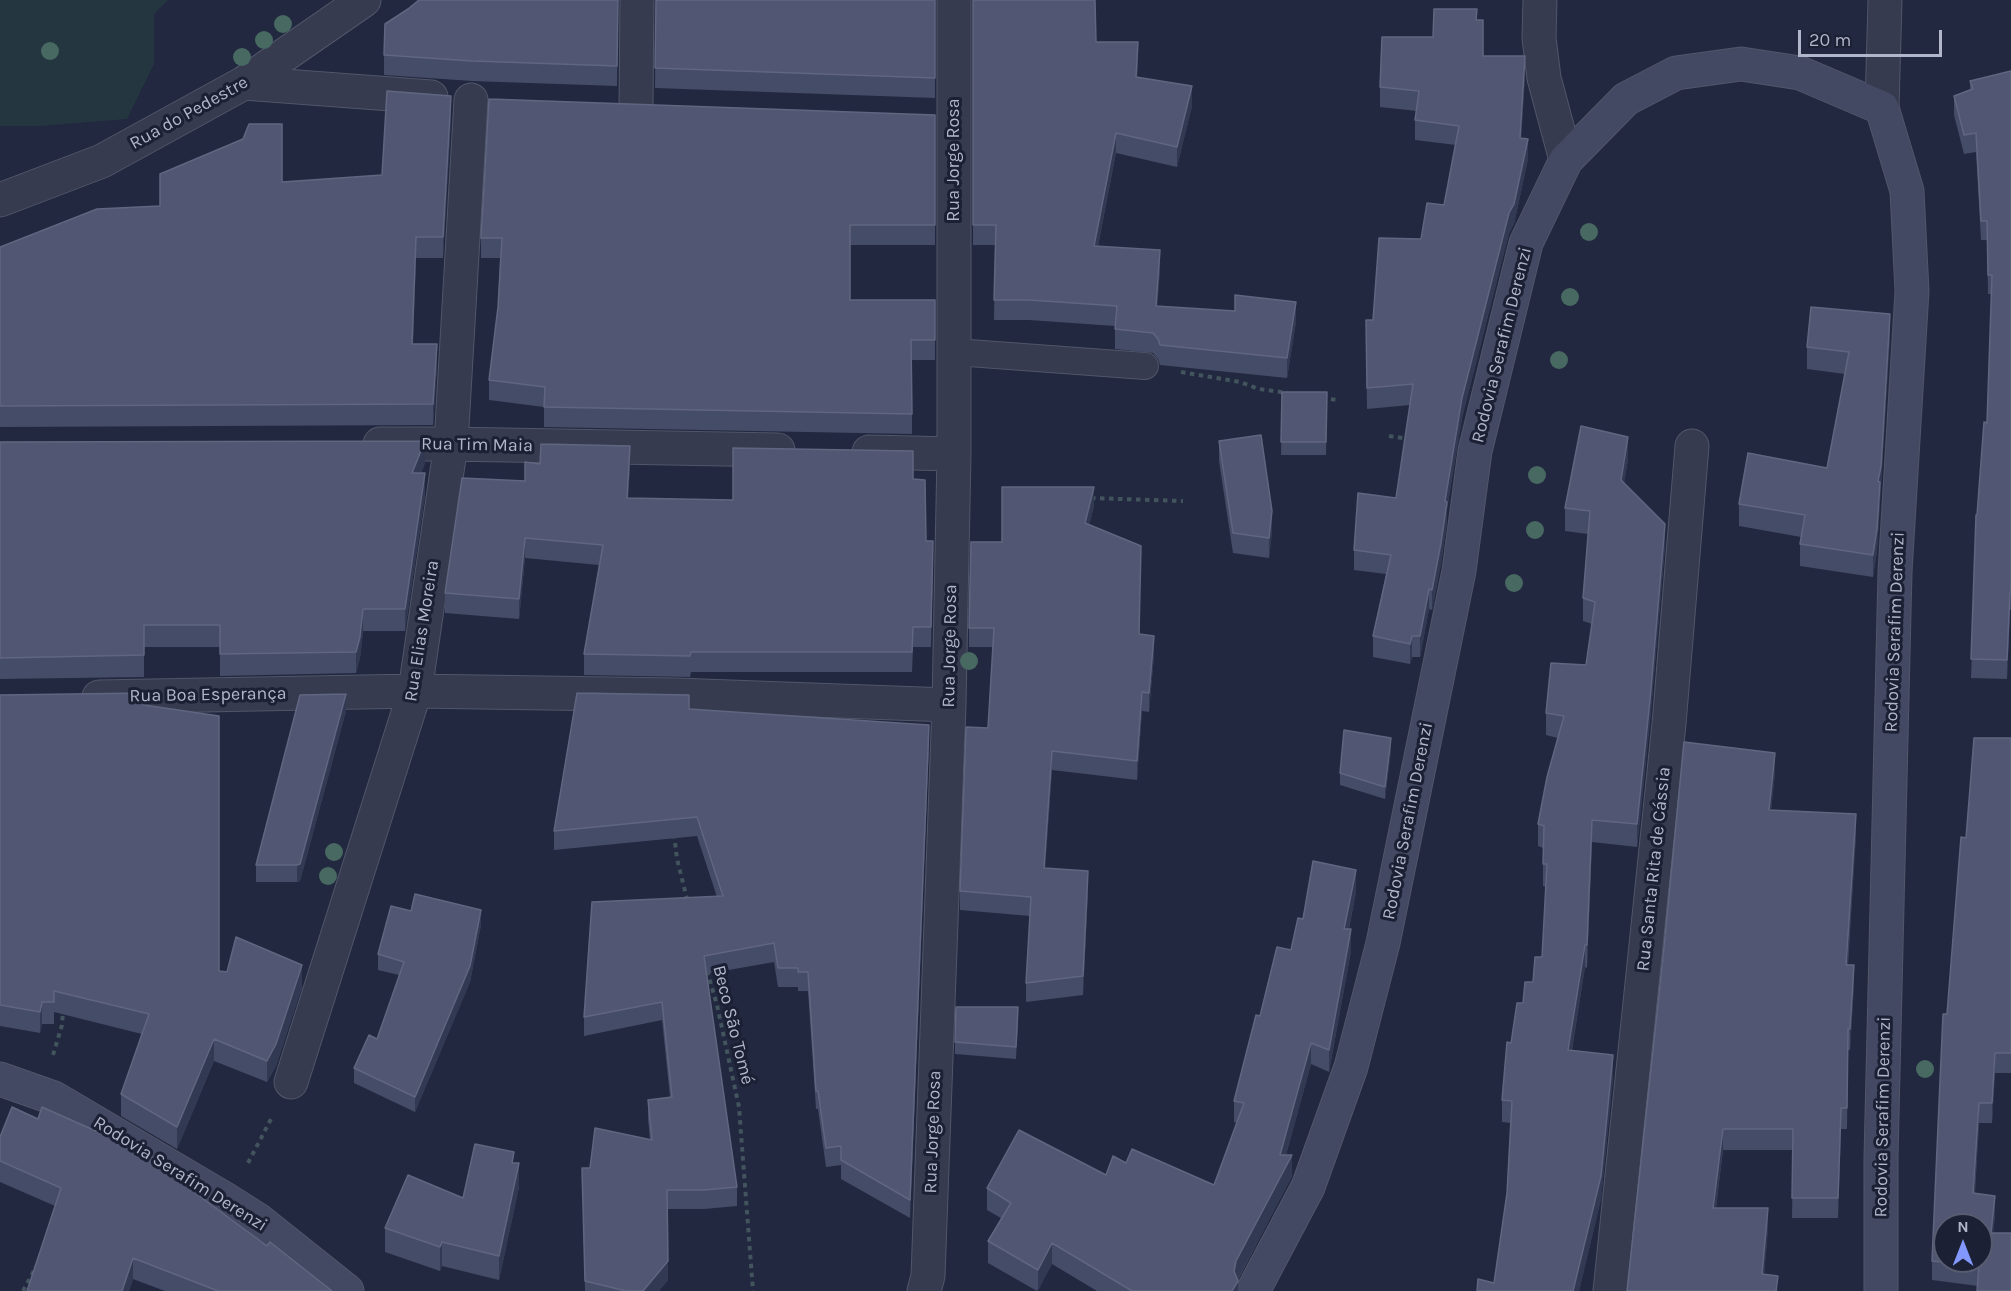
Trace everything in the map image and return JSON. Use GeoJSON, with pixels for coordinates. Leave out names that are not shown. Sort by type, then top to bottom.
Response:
{"type":"FeatureCollection","features":[{"type":"Feature","properties":{"kind":"main road","name":"Rodovia Serafim Derenzi"},"geometry":{"type":"LineString","coordinates":[[1253,1291],[1308,1186],[1351,1066],[1383,943],[1454,594],[1475,451],[1526,243],[1566,160],[1626,99],[1676,73],[1741,64],[1800,73],[1882,108],[1907,191],[1912,291],[1895,572],[1881,1157],[1881,1291]]}},
{"type":"Feature","properties":{"kind":"main road","name":"Rodovia Serafim Derenzi"},"geometry":{"type":"LineString","coordinates":[[0,1079],[54,1098],[225,1199],[267,1227],[347,1291]]}},
{"type":"Feature","properties":{"kind":"street","name":"Rua do Pedestre"},"geometry":{"type":"LineString","coordinates":[[0,200],[102,161],[244,83],[364,0]]}},
{"type":"Feature","properties":{"kind":"street"},"geometry":{"type":"LineString","coordinates":[[637,0],[624,106],[671,108]]}},
{"type":"Feature","properties":{"kind":"street","name":"Rua Jorge Rosa"},"geometry":{"type":"LineString","coordinates":[[924,1291],[928,1276],[949,705],[955,352],[942,117],[954,0]]}},
{"type":"Feature","properties":{"kind":"street"},"geometry":{"type":"LineString","coordinates":[[1540,0],[1539,38],[1544,78],[1566,160]]}},
{"type":"Feature","properties":{"kind":"street"},"geometry":{"type":"LineString","coordinates":[[1882,108],[1885,0]]}},
{"type":"Feature","properties":{"kind":"street","name":"Rua Elias Moreira"},"geometry":{"type":"LineString","coordinates":[[244,83],[483,101],[451,444],[415,692],[291,1082]]}},
{"type":"Feature","properties":{"kind":"street","name":"Rua Tim Maia"},"geometry":{"type":"LineString","coordinates":[[356,444],[954,454]]}},
{"type":"Feature","properties":{"kind":"street","name":"Rua Santa Rita de Cássia"},"geometry":{"type":"LineString","coordinates":[[1610,1291],[1669,724],[1692,446]]}},
{"type":"Feature","properties":{"kind":"street"},"geometry":{"type":"LineString","coordinates":[[415,692],[676,695],[949,705]]}},
{"type":"Feature","properties":{"kind":"street","name":"Rua Boa Esperança"},"geometry":{"type":"LineString","coordinates":[[69,698],[415,692]]}},
{"type":"Feature","properties":{"kind":"lane"},"geometry":{"type":"LineString","coordinates":[[955,352],[1145,366]]}},
{"type":"Feature","properties":{"kind":"path"},"geometry":{"type":"LineString","coordinates":[[1145,366],[1240,382],[1259,389],[1293,393]]}},
{"type":"Feature","properties":{"kind":"path"},"geometry":{"type":"LineString","coordinates":[[1316,397],[1338,400]]}},
{"type":"Feature","properties":{"kind":"path"},"geometry":{"type":"LineString","coordinates":[[1082,498],[1183,501]]}},
{"type":"Feature","properties":{"kind":"path"},"geometry":{"type":"LineString","coordinates":[[673,826],[677,859],[691,913]]}},
{"type":"Feature","properties":{"kind":"path","name":"Beco São Tomé"},"geometry":{"type":"LineString","coordinates":[[705,965],[717,1005],[739,1107],[753,1291]]}},
{"type":"Feature","properties":{"kind":"path"},"geometry":{"type":"LineString","coordinates":[[41,1094],[62,1025],[63,1002]]}},
{"type":"Feature","properties":{"kind":"path"},"geometry":{"type":"LineString","coordinates":[[225,1199],[247,1165],[291,1082]]}},
{"type":"Feature","properties":{"kind":"path"},"geometry":{"type":"LineString","coordinates":[[23,1291],[39,1260]]}},
{"type":"Feature","properties":{"kind":"shaded area"},"geometry":{"type":"Polygon","coordinates":[[[0,0],[168,0],[154,14],[154,64],[127,119],[40,126],[0,126],[0,0]]]}},
{"type":"Feature","properties":{"kind":"building"},"geometry":{"type":"Polygon","coordinates":[[[419,0],[618,0],[617,66],[472,61],[384,55],[385,24],[419,0]]]}},
{"type":"Feature","properties":{"kind":"building"},"geometry":{"type":"Polygon","coordinates":[[[656,0],[935,0],[935,78],[655,68],[656,0]]]}},
{"type":"Feature","properties":{"kind":"building"},"geometry":{"type":"Polygon","coordinates":[[[973,0],[1095,0],[1096,42],[1138,42],[1136,77],[1192,86],[1177,147],[1116,133],[1094,246],[1160,250],[1156,306],[1235,311],[1235,295],[1296,302],[1287,358],[1160,345],[1153,333],[1115,329],[1117,306],[994,300],[996,225],[973,225],[973,0]]]}},
{"type":"Feature","properties":{"kind":"building"},"geometry":{"type":"Polygon","coordinates":[[[1434,9],[1477,9],[1476,20],[1483,20],[1483,56],[1525,56],[1520,138],[1528,139],[1514,204],[1509,213],[1462,398],[1432,590],[1429,589],[1420,636],[1412,636],[1410,644],[1373,636],[1391,555],[1354,550],[1358,493],[1396,498],[1413,384],[1367,388],[1366,320],[1373,320],[1379,238],[1421,239],[1427,203],[1444,205],[1459,126],[1415,120],[1419,91],[1380,87],[1382,37],[1433,37],[1434,9]]]}},
{"type":"Feature","properties":{"kind":"building"},"geometry":{"type":"Polygon","coordinates":[[[2011,71],[2011,592],[2007,660],[1971,659],[1976,515],[1984,422],[1987,423],[1992,275],[1988,275],[1987,221],[1981,221],[1976,133],[1964,135],[1954,96],[1973,89],[1970,81],[2011,71]]]}},
{"type":"Feature","properties":{"kind":"building"},"geometry":{"type":"Polygon","coordinates":[[[387,91],[451,96],[443,237],[416,237],[412,344],[437,344],[433,404],[0,406],[0,247],[97,209],[160,206],[160,174],[243,139],[249,124],[282,124],[282,182],[382,175],[387,91]]]}},
{"type":"Feature","properties":{"kind":"building"},"geometry":{"type":"Polygon","coordinates":[[[489,99],[935,115],[935,225],[850,225],[850,300],[935,300],[935,340],[911,340],[912,414],[544,407],[545,387],[489,380],[498,307],[502,238],[481,238],[489,99]]]}},
{"type":"Feature","properties":{"kind":"building"},"geometry":{"type":"Polygon","coordinates":[[[1811,307],[1890,314],[1881,467],[1878,481],[1880,482],[1877,529],[1873,555],[1800,544],[1805,515],[1739,504],[1748,453],[1827,468],[1849,352],[1807,347],[1811,307]]]}},
{"type":"Feature","properties":{"kind":"building"},"geometry":{"type":"Polygon","coordinates":[[[1282,392],[1327,392],[1326,442],[1281,442],[1282,392]]]}},
{"type":"Feature","properties":{"kind":"building"},"geometry":{"type":"Polygon","coordinates":[[[1581,426],[1628,437],[1621,480],[1665,524],[1637,824],[1592,820],[1587,945],[1585,945],[1568,1050],[1613,1055],[1601,1176],[1573,1291],[1477,1291],[1478,1279],[1494,1283],[1507,1193],[1512,1101],[1502,1100],[1507,1042],[1511,1043],[1517,1003],[1523,1003],[1525,982],[1533,982],[1535,957],[1542,957],[1547,864],[1543,864],[1544,826],[1538,824],[1547,777],[1564,716],[1546,713],[1551,663],[1586,665],[1595,602],[1583,598],[1590,511],[1565,508],[1581,426]]]}},
{"type":"Feature","properties":{"kind":"building"},"geometry":{"type":"Polygon","coordinates":[[[1261,435],[1272,511],[1269,538],[1233,533],[1219,441],[1261,435]]]}},
{"type":"Feature","properties":{"kind":"building"},"geometry":{"type":"Polygon","coordinates":[[[425,441],[412,473],[425,473],[405,609],[363,609],[356,652],[220,654],[220,625],[144,625],[144,655],[0,658],[0,442],[425,441]]]}},
{"type":"Feature","properties":{"kind":"building"},"geometry":{"type":"Polygon","coordinates":[[[541,444],[630,446],[627,498],[733,500],[733,448],[913,451],[913,479],[925,480],[926,541],[933,541],[931,627],[913,627],[912,652],[691,652],[690,656],[584,654],[603,545],[525,538],[519,599],[445,593],[462,478],[525,481],[525,462],[540,464],[541,444]]]}},
{"type":"Feature","properties":{"kind":"building"},"geometry":{"type":"Polygon","coordinates":[[[1002,487],[1094,487],[1085,523],[1141,546],[1139,634],[1154,636],[1149,693],[1142,692],[1137,761],[1052,751],[1044,868],[1088,871],[1083,976],[1026,983],[1031,897],[960,891],[966,727],[988,728],[994,628],[969,628],[971,542],[1002,542],[1002,487]]]}},
{"type":"Feature","properties":{"kind":"building"},"geometry":{"type":"Polygon","coordinates":[[[144,693],[144,705],[219,716],[219,971],[227,972],[236,937],[302,965],[276,1044],[267,1061],[214,1039],[177,1127],[121,1094],[149,1014],[54,991],[54,1002],[42,1002],[40,1012],[0,1005],[0,695],[144,693]]]}},
{"type":"Feature","properties":{"kind":"building"},"geometry":{"type":"Polygon","coordinates":[[[577,693],[689,695],[689,709],[929,725],[910,1200],[841,1160],[841,1146],[826,1148],[818,1091],[816,1091],[808,972],[798,972],[798,968],[778,968],[774,943],[704,956],[737,1187],[667,1190],[668,1261],[643,1291],[626,1291],[585,1281],[582,1168],[590,1168],[595,1128],[652,1140],[648,1100],[672,1097],[662,1002],[584,1017],[592,902],[723,896],[697,817],[554,831],[577,693]]]}},
{"type":"Feature","properties":{"kind":"building"},"geometry":{"type":"Polygon","coordinates":[[[346,694],[300,864],[256,865],[300,695],[346,694]]]}},
{"type":"Feature","properties":{"kind":"building"},"geometry":{"type":"Polygon","coordinates":[[[1344,730],[1391,738],[1385,787],[1340,773],[1344,730]]]}},
{"type":"Feature","properties":{"kind":"building"},"geometry":{"type":"Polygon","coordinates":[[[1974,738],[2011,738],[2011,1053],[1995,1053],[1992,1103],[1979,1103],[1973,1193],[1995,1196],[1993,1214],[1934,1213],[1943,1014],[1947,1014],[1961,837],[1966,838],[1974,738]]]}},
{"type":"Feature","properties":{"kind":"building"},"geometry":{"type":"Polygon","coordinates":[[[1684,742],[1775,753],[1769,810],[1856,814],[1846,965],[1854,965],[1850,1029],[1848,1029],[1847,1108],[1841,1108],[1838,1198],[1792,1198],[1793,1129],[1723,1129],[1713,1208],[1768,1208],[1762,1274],[1778,1276],[1776,1291],[1627,1291],[1684,742]]]}},
{"type":"Feature","properties":{"kind":"building"},"geometry":{"type":"Polygon","coordinates":[[[1313,861],[1356,870],[1344,929],[1351,929],[1329,1050],[1311,1043],[1280,1155],[1292,1155],[1236,1261],[1234,1271],[1238,1281],[1232,1291],[1132,1291],[1052,1243],[1038,1270],[988,1241],[1011,1203],[987,1188],[1019,1130],[1106,1175],[1113,1156],[1126,1163],[1132,1149],[1214,1185],[1244,1103],[1234,1101],[1256,1015],[1260,1016],[1277,947],[1291,950],[1298,918],[1303,919],[1313,861]]]}},
{"type":"Feature","properties":{"kind":"building"},"geometry":{"type":"Polygon","coordinates":[[[415,894],[481,910],[470,966],[415,1097],[354,1068],[369,1035],[377,1039],[404,962],[378,954],[391,906],[411,911],[415,894]]]}},
{"type":"Feature","properties":{"kind":"building"},"geometry":{"type":"Polygon","coordinates":[[[956,1007],[1018,1007],[1016,1047],[955,1042],[956,1007]]]}},
{"type":"Feature","properties":{"kind":"building"},"geometry":{"type":"Polygon","coordinates":[[[12,1107],[38,1119],[42,1107],[107,1136],[108,1131],[177,1172],[175,1178],[267,1246],[270,1242],[332,1291],[218,1291],[133,1258],[122,1291],[27,1291],[61,1188],[0,1161],[0,1137],[12,1107]]]}},
{"type":"Feature","properties":{"kind":"building"},"geometry":{"type":"Polygon","coordinates":[[[475,1144],[514,1152],[512,1163],[519,1163],[499,1256],[442,1242],[440,1247],[385,1228],[408,1175],[463,1198],[475,1144]]]}},
{"type":"Feature","properties":{"kind":"building"},"geometry":{"type":"Polygon","coordinates":[[[1993,1233],[2011,1233],[2011,1291],[1977,1291],[1978,1273],[1993,1273],[1993,1233]]]}}]}
